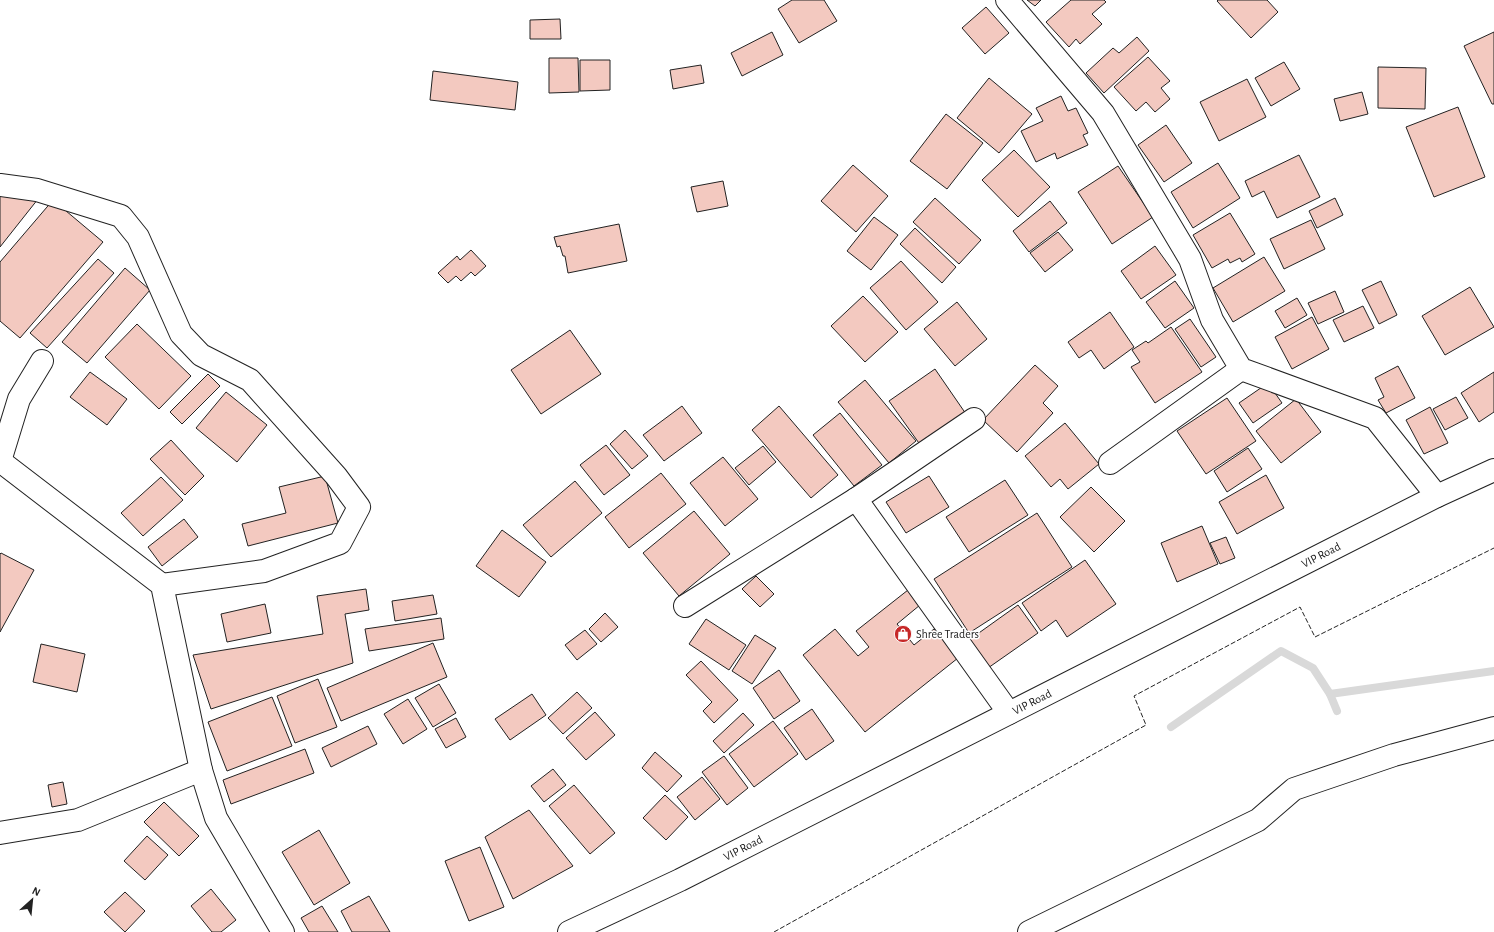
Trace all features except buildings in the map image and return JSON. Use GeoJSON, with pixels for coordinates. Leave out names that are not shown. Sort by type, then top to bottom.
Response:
{"type":"FeatureCollection","features":[{"type":"Feature","properties":{"kind":"main road"},"geometry":{"type":"LineString","coordinates":[[1006,0],[1103,113],[1190,260],[1212,320],[1241,369],[1375,418],[1437,496]]}},
{"type":"Feature","properties":{"kind":"main road"},"geometry":{"type":"LineString","coordinates":[[0,185],[36,190],[121,216],[138,237],[181,334],[201,355],[250,380],[336,476],[359,507],[340,543],[264,571],[162,584]]}},
{"type":"Feature","properties":{"kind":"main road"},"geometry":{"type":"LineString","coordinates":[[42,361],[19,399],[0,461],[162,584],[201,770],[216,818],[283,932]]}},
{"type":"Feature","properties":{"kind":"main road"},"geometry":{"type":"LineString","coordinates":[[1110,463],[1241,369]]}},
{"type":"Feature","properties":{"kind":"main road"},"geometry":{"type":"LineString","coordinates":[[685,606],[856,499],[974,419]]}},
{"type":"Feature","properties":{"kind":"main road","name":"VIP Road"},"geometry":{"type":"LineString","coordinates":[[569,932],[680,880],[1437,496],[1494,470]]}},
{"type":"Feature","properties":{"kind":"main road"},"geometry":{"type":"LineString","coordinates":[[856,499],[1009,713]]}},
{"type":"Feature","properties":{"kind":"main road"},"geometry":{"type":"LineString","coordinates":[[1029,932],[1258,820],[1294,789],[1394,755],[1494,728]]}},
{"type":"Feature","properties":{"kind":"main road"},"geometry":{"type":"LineString","coordinates":[[0,833],[78,820],[201,770]]}},
{"type":"Feature","properties":{"kind":"waterway"},"geometry":{"type":"LineString","coordinates":[[1171,727],[1281,651],[1313,668],[1330,694],[1337,711]]}},
{"type":"Feature","properties":{"kind":"waterway"},"geometry":{"type":"LineString","coordinates":[[1330,694],[1494,671]]}},
{"type":"Feature","properties":{"kind":"fence"},"geometry":{"type":"LineString","coordinates":[[774,932],[1146,725],[1134,696],[1300,607],[1315,637],[1494,548]]}},
{"type":"Feature","properties":{"kind":"place","name":"Shree Traders"},"geometry":{"type":"Point","coordinates":[903,634]}}]}
